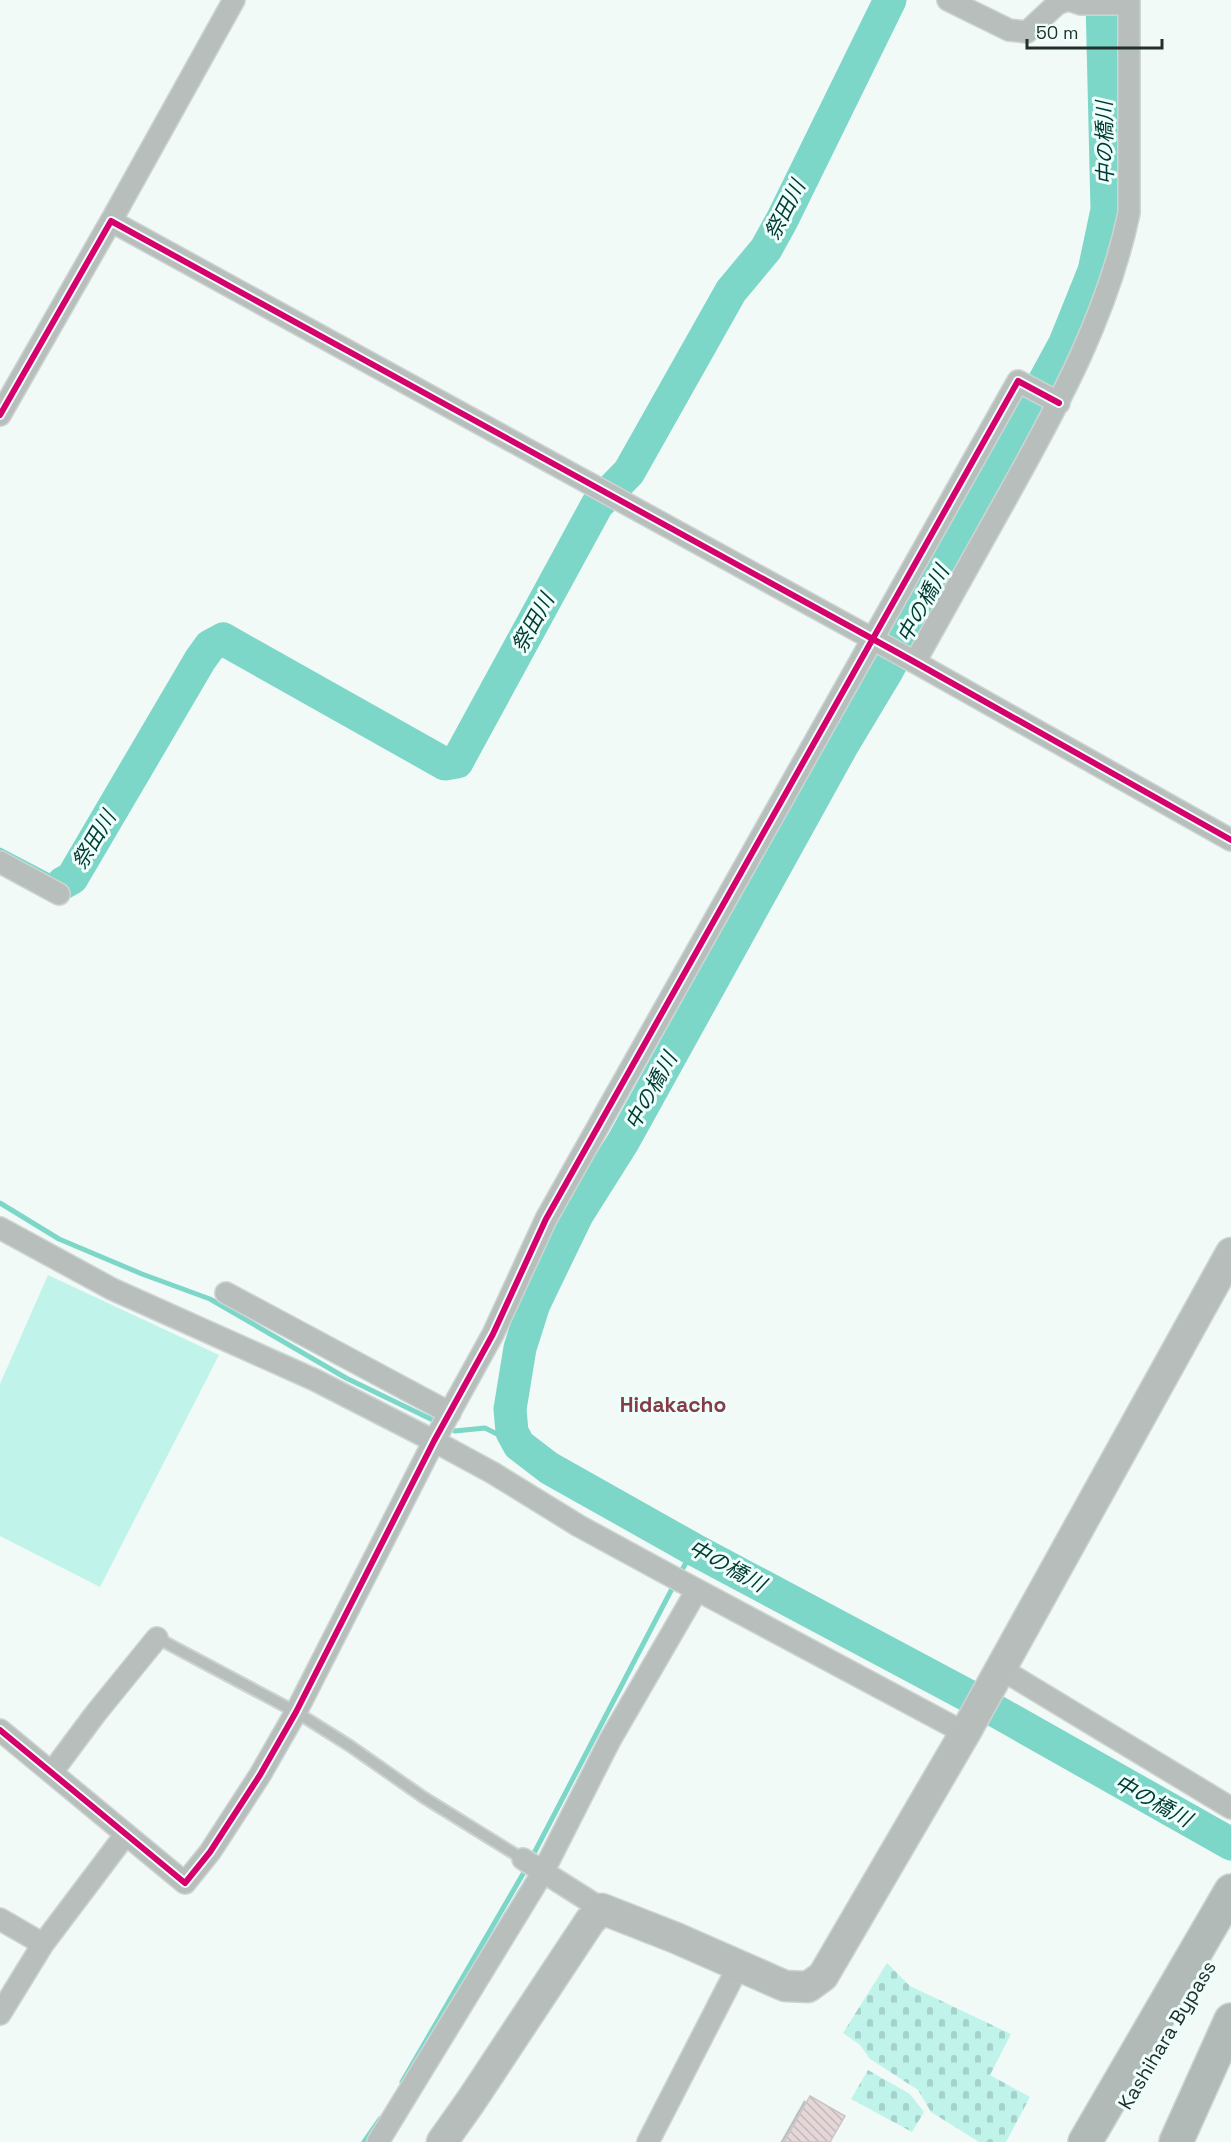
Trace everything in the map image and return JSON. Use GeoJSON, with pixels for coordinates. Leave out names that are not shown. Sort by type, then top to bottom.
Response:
{"type":"FeatureCollection","features":[{"type":"Feature","properties":{"kind":"highway"},"geometry":{"type":"LineString","coordinates":[[1085,2142],[1231,1891]]}},
{"type":"Feature","properties":{"kind":"highway","name":"Kashihara Bypass"},"geometry":{"type":"LineString","coordinates":[[1102,2142],[1231,1928]]}},
{"type":"Feature","properties":{"kind":"highway"},"geometry":{"type":"LineString","coordinates":[[1176,2142],[1231,2020]]}},
{"type":"Feature","properties":{"kind":"highway"},"geometry":{"type":"LineString","coordinates":[[1195,2142],[1231,2069]]}},
{"type":"Feature","properties":{"kind":"street"},"geometry":{"type":"LineString","coordinates":[[0,415],[234,0]]}},
{"type":"Feature","properties":{"kind":"street"},"geometry":{"type":"LineString","coordinates":[[913,661],[1056,402],[1102,308],[1122,247],[1129,213],[1128,3],[1082,4],[1068,0],[1057,4],[1027,32],[1009,30],[948,0]]}},
{"type":"Feature","properties":{"kind":"street"},"geometry":{"type":"LineString","coordinates":[[111,221],[913,661],[1231,840]]}},
{"type":"Feature","properties":{"kind":"street"},"geometry":{"type":"LineString","coordinates":[[0,1730],[184,1883],[210,1852],[260,1775],[296,1712],[442,1427],[493,1334],[546,1219],[875,640],[1018,381],[1056,402]]}},
{"type":"Feature","properties":{"kind":"street"},"geometry":{"type":"LineString","coordinates":[[0,862],[59,894]]}},
{"type":"Feature","properties":{"kind":"street"},"geometry":{"type":"LineString","coordinates":[[0,1228],[112,1289],[323,1365],[442,1427],[493,1473],[579,1526],[686,1584],[970,1724]]}},
{"type":"Feature","properties":{"kind":"street"},"geometry":{"type":"LineString","coordinates":[[534,1866],[602,1909],[676,1938],[785,1986],[808,1987],[823,1976],[970,1724],[1231,1253]]}},
{"type":"Feature","properties":{"kind":"street"},"geometry":{"type":"LineString","coordinates":[[226,1293],[323,1365],[442,1427]]}},
{"type":"Feature","properties":{"kind":"street"},"geometry":{"type":"LineString","coordinates":[[378,2142],[534,1866],[610,1740],[686,1584]]}},
{"type":"Feature","properties":{"kind":"street"},"geometry":{"type":"LineString","coordinates":[[52,1772],[96,1713],[158,1638]]}},
{"type":"Feature","properties":{"kind":"street"},"geometry":{"type":"LineString","coordinates":[[997,1676],[1231,1808]]}},
{"type":"Feature","properties":{"kind":"street"},"geometry":{"type":"LineString","coordinates":[[0,2014],[43,1944],[126,1834]]}},
{"type":"Feature","properties":{"kind":"street"},"geometry":{"type":"LineString","coordinates":[[442,2142],[590,1921],[602,1909]]}},
{"type":"Feature","properties":{"kind":"street"},"geometry":{"type":"LineString","coordinates":[[0,1919],[43,1944]]}},
{"type":"Feature","properties":{"kind":"street"},"geometry":{"type":"LineString","coordinates":[[648,2142],[738,1967]]}},
{"type":"Feature","properties":{"kind":"lane"},"geometry":{"type":"LineString","coordinates":[[158,1638],[296,1712],[423,1797],[534,1866]]}},
{"type":"Feature","properties":{"kind":"green space"},"geometry":{"type":"Polygon","coordinates":[[[48,1275],[219,1355],[100,1587],[0,1536],[0,1384],[48,1275]]]}},
{"type":"Feature","properties":{"kind":"green space"},"geometry":{"type":"Polygon","coordinates":[[[887,1963],[910,1986],[1011,2034],[990,2075],[1030,2097],[1006,2142],[979,2142],[931,2112],[918,2090],[870,2059],[860,2045],[843,2033],[887,1963]]]}},
{"type":"Feature","properties":{"kind":"green space"},"geometry":{"type":"Polygon","coordinates":[[[868,2070],[910,2094],[924,2112],[912,2132],[851,2099],[868,2070]]]}},
{"type":"Feature","properties":{"kind":"building"},"geometry":{"type":"Polygon","coordinates":[[[810,2096],[845,2116],[830,2142],[784,2142],[810,2096]]]}},
{"type":"Feature","properties":{"kind":"waterway","name":"祭田川"},"geometry":{"type":"LineString","coordinates":[[63,883],[72,878],[200,660],[210,646],[223,639],[445,764],[457,762],[597,505],[629,472],[731,291],[766,249],[890,0]]}},
{"type":"Feature","properties":{"kind":"waterway","name":"中の橋川"},"geometry":{"type":"LineString","coordinates":[[1102,0],[1107,210],[1094,271],[1065,343],[887,671],[842,746],[623,1142],[577,1215],[534,1304],[520,1348],[510,1409],[512,1432],[519,1445],[549,1468],[693,1549],[978,1701],[1231,1844]]}},
{"type":"Feature","properties":{"kind":"waterway"},"geometry":{"type":"LineString","coordinates":[[0,850],[63,883]]}},
{"type":"Feature","properties":{"kind":"waterway"},"geometry":{"type":"LineString","coordinates":[[0,1203],[59,1239],[142,1274],[210,1299],[346,1378],[439,1423]]}},
{"type":"Feature","properties":{"kind":"waterway"},"geometry":{"type":"LineString","coordinates":[[447,1427],[455,1431],[485,1428],[519,1445]]}},
{"type":"Feature","properties":{"kind":"waterway"},"geometry":{"type":"LineString","coordinates":[[680,1574],[693,1549]]}},
{"type":"Feature","properties":{"kind":"waterway"},"geometry":{"type":"LineString","coordinates":[[531,1859],[675,1583]]}},
{"type":"Feature","properties":{"kind":"waterway"},"geometry":{"type":"LineString","coordinates":[[402,2082],[527,1867]]}},
{"type":"Feature","properties":{"kind":"waterway"},"geometry":{"type":"LineString","coordinates":[[364,2142],[380,2119]]}},
{"type":"Feature","properties":{"kind":"cycle path"},"geometry":{"type":"LineString","coordinates":[[0,415],[111,221],[911,660],[1231,840]]}},
{"type":"Feature","properties":{"kind":"cycle path"},"geometry":{"type":"LineString","coordinates":[[0,1730],[185,1883],[210,1852],[260,1775],[296,1712],[434,1441],[493,1334],[546,1219],[1018,381],[1059,403]]}},
{"type":"Feature","properties":{"kind":"district","name":"Hidakacho"},"geometry":{"type":"Point","coordinates":[673,1405]}}]}
